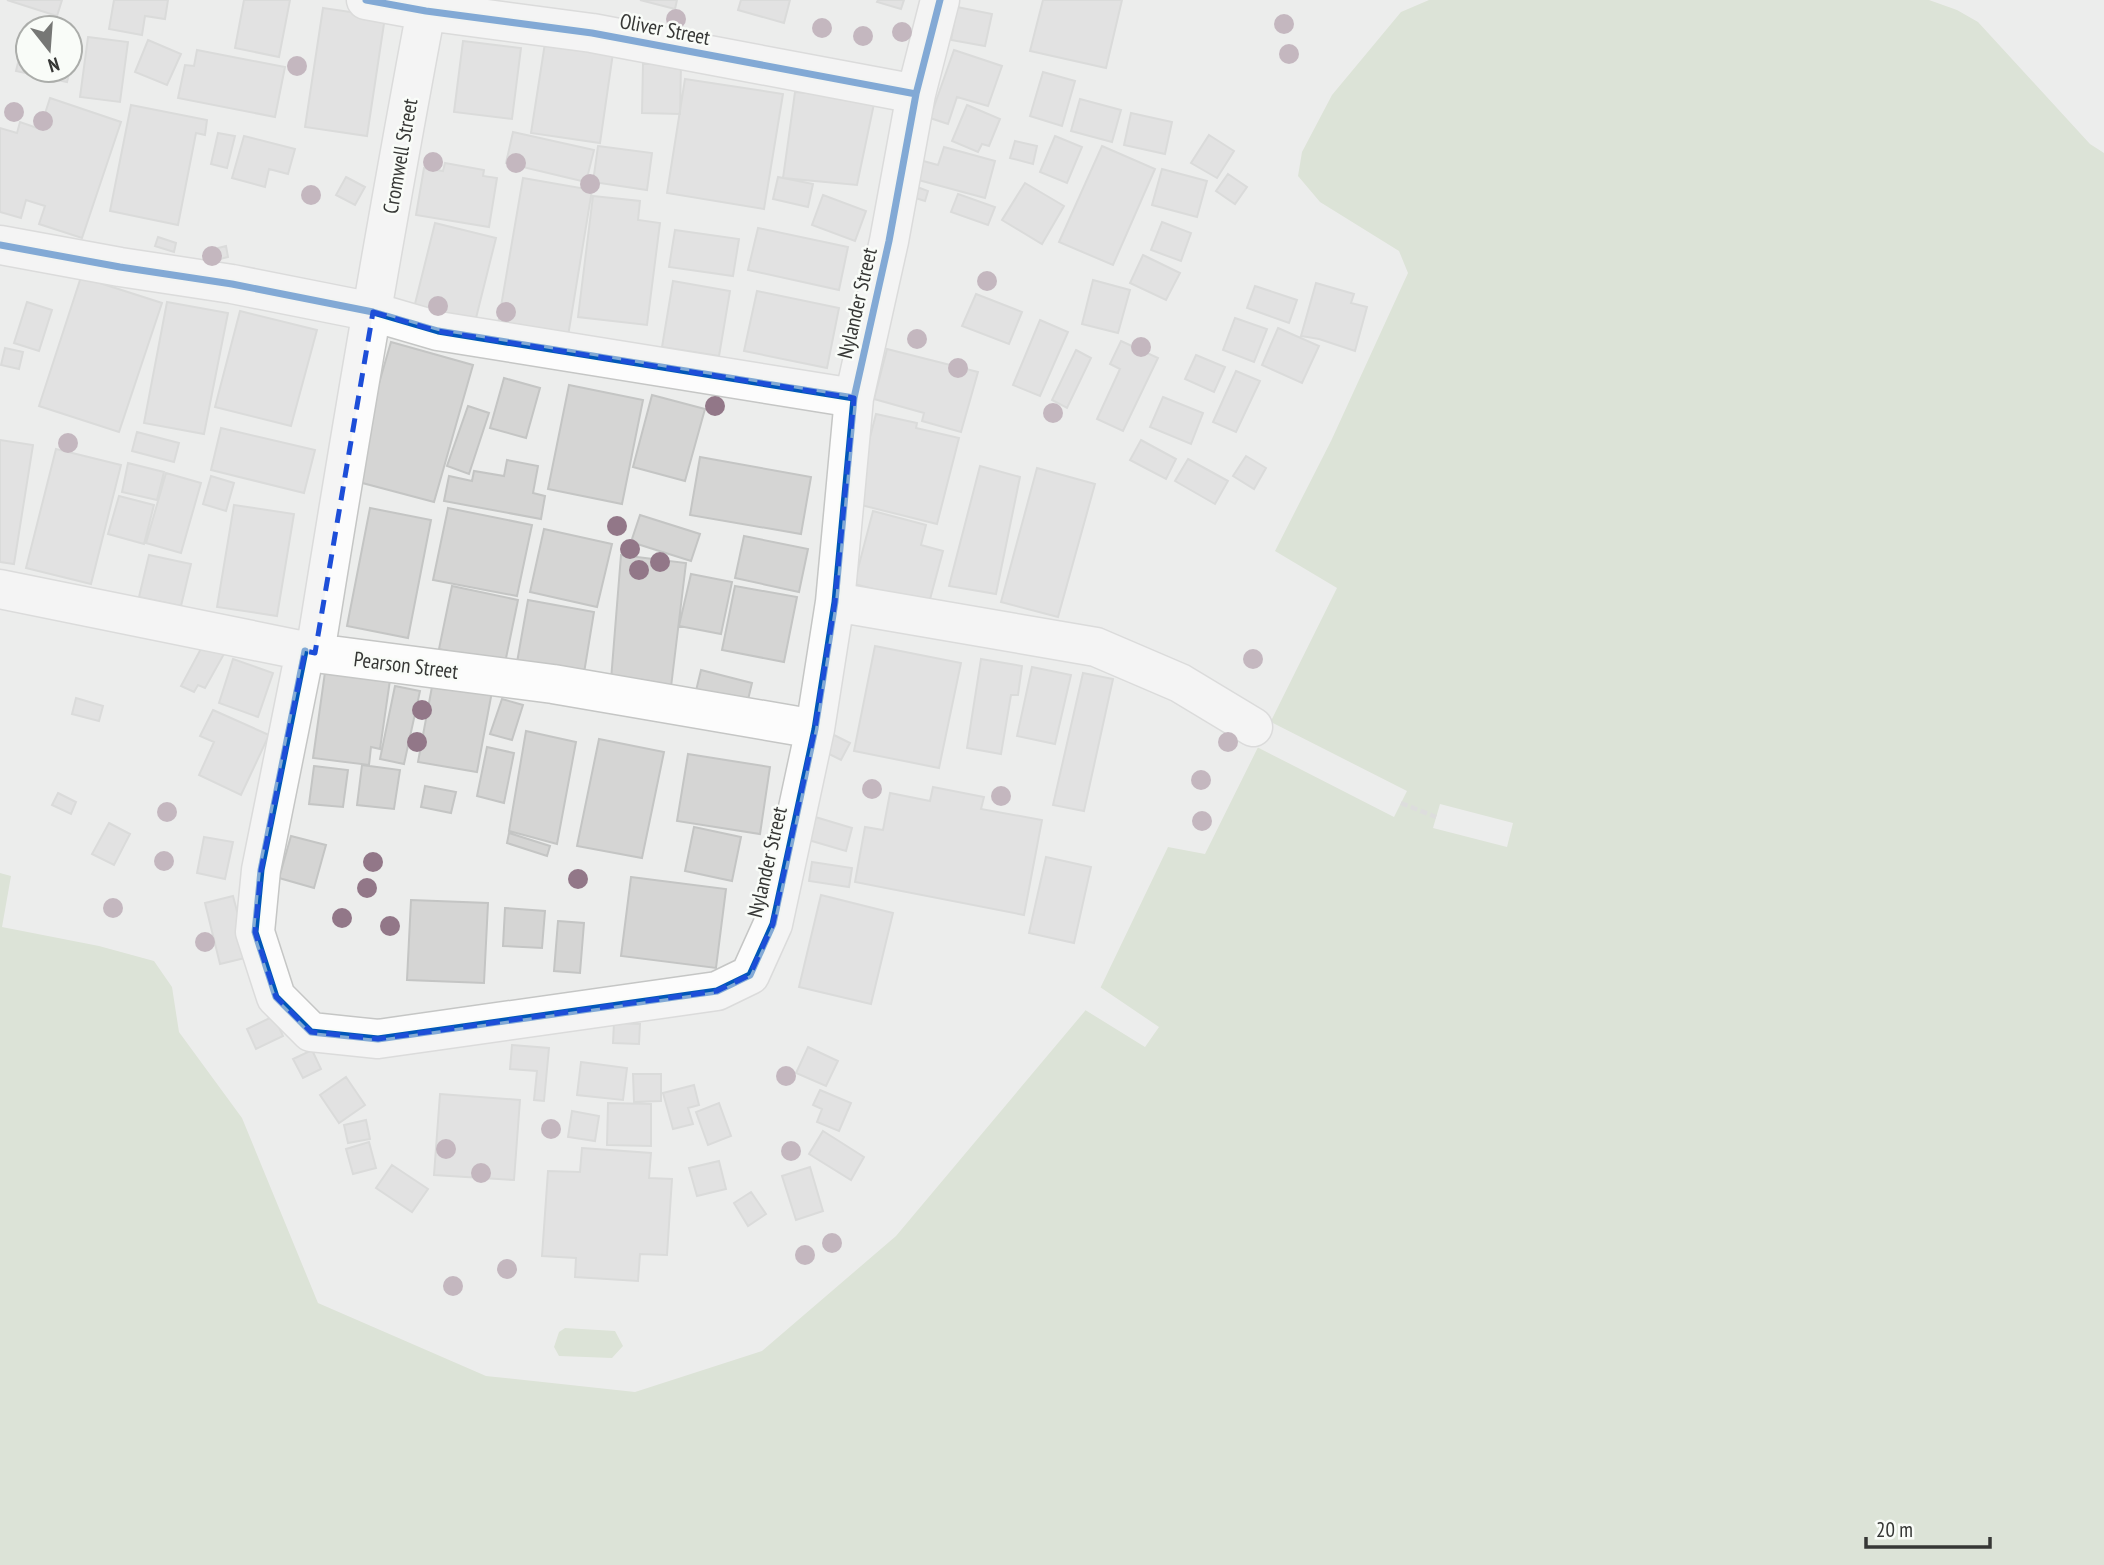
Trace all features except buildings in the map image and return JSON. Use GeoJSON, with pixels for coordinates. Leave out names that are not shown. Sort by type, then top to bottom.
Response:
{"type":"FeatureCollection","features":[{"type":"Feature","properties":{"kind":"street","name":"Oliver Street"},"geometry":{"type":"LineString","coordinates":[[366,0],[427,6],[592,33],[916,94]]}},
{"type":"Feature","properties":{"kind":"street","name":"Nylander Street"},"geometry":{"type":"LineString","coordinates":[[310,652],[261,870],[255,932],[276,997],[311,1032],[379,1039],[717,991],[750,975],[773,924],[815,729],[835,603],[854,398],[889,241],[916,94],[940,0]]}},
{"type":"Feature","properties":{"kind":"street","name":"Cromwell Street"},"geometry":{"type":"LineString","coordinates":[[310,652],[427,6]]}},
{"type":"Feature","properties":{"kind":"street"},"geometry":{"type":"LineString","coordinates":[[0,245],[232,284],[373,312],[438,331],[854,398]]}},
{"type":"Feature","properties":{"kind":"street","name":"Pearson Street"},"geometry":{"type":"LineString","coordinates":[[0,589],[310,652],[553,684],[815,729]]}},
{"type":"Feature","properties":{"kind":"street"},"geometry":{"type":"LineString","coordinates":[[835,603],[1096,647],[1180,683],[1253,727]]}},
{"type":"Feature","properties":{"kind":"path"},"geometry":{"type":"LineString","coordinates":[[1401,803],[1436,817]]}},
{"type":"Feature","properties":{"kind":"highlighted area"},"geometry":{"type":"Polygon","coordinates":[[[373,312],[438,331],[854,398],[835,602],[815,729],[773,924],[750,975],[717,991],[378,1039],[311,1032],[276,997],[255,932],[261,870],[305,651],[315,653],[373,312]]]}},
{"type":"Feature","properties":{"kind":"shaded area"},"geometry":{"type":"Polygon","coordinates":[[[1429,0],[1929,0],[1957,10],[1978,22],[2090,144],[2104,153],[2104,1565],[0,1565],[0,873],[11,876],[2,927],[99,946],[154,961],[172,987],[179,1032],[242,1118],[318,1303],[486,1376],[635,1392],[762,1351],[896,1236],[1095,999],[1168,847],[1205,854],[1337,588],[1275,551],[1331,441],[1408,273],[1399,251],[1320,202],[1298,176],[1302,152],[1332,95],[1401,12],[1429,0]]]}},
{"type":"Feature","properties":{"kind":"shaded area"},"geometry":{"type":"Polygon","coordinates":[[[565,1328],[615,1331],[623,1346],[612,1358],[559,1356],[554,1347],[559,1332],[565,1328]]]}},
{"type":"Feature","properties":{"kind":"pier"},"geometry":{"type":"Polygon","coordinates":[[[1267,720],[1407,791],[1394,817],[1255,746],[1267,720]]]}},
{"type":"Feature","properties":{"kind":"pier"},"geometry":{"type":"Polygon","coordinates":[[[1440,804],[1513,823],[1507,847],[1433,828],[1440,804]]]}},
{"type":"Feature","properties":{"kind":"pier"},"geometry":{"type":"Polygon","coordinates":[[[1097,985],[1159,1027],[1145,1047],[1082,1008],[1097,985]]]}},
{"type":"Feature","properties":{"kind":"cycle path"},"geometry":{"type":"LineString","coordinates":[[366,0],[426,11],[592,33],[916,94]]}},
{"type":"Feature","properties":{"kind":"cycle path"},"geometry":{"type":"LineString","coordinates":[[305,651],[261,870],[255,932],[276,997],[311,1032],[378,1039],[717,991],[750,975],[773,924],[815,729],[835,602],[854,398],[889,241],[916,94],[940,0]]}},
{"type":"Feature","properties":{"kind":"cycle path"},"geometry":{"type":"LineString","coordinates":[[0,245],[232,284],[373,312],[438,331],[854,398]]}}]}
